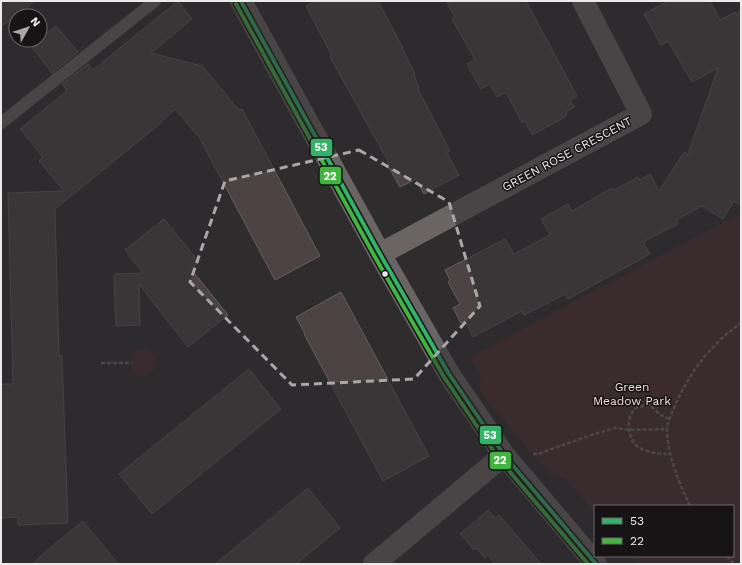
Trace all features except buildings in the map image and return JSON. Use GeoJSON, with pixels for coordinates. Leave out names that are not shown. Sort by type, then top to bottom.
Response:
{"type":"FeatureCollection","features":[{"type":"Feature","properties":{"kind":"street"},"geometry":{"type":"LineString","coordinates":[[241,1],[380,254],[449,374],[504,455],[596,564]]}},
{"type":"Feature","properties":{"kind":"street","name":"GREEN ROSE CRESCENT"},"geometry":{"type":"LineString","coordinates":[[380,254],[641,114],[584,1]]}},
{"type":"Feature","properties":{"kind":"street"},"geometry":{"type":"LineString","coordinates":[[379,562],[504,455]]}},
{"type":"Feature","properties":{"kind":"lane"},"geometry":{"type":"LineString","coordinates":[[1,123],[155,1]]}},
{"type":"Feature","properties":{"kind":"path"},"geometry":{"type":"LineString","coordinates":[[690,505],[679,481],[670,454],[667,430],[669,419],[688,378],[706,354],[741,323]]}},
{"type":"Feature","properties":{"kind":"path"},"geometry":{"type":"LineString","coordinates":[[101,363],[132,363]]}},
{"type":"Feature","properties":{"kind":"path"},"geometry":{"type":"LineString","coordinates":[[669,419],[659,414],[650,405],[639,407],[634,411],[630,418],[629,430],[633,440],[639,448],[658,454],[670,454]]}},
{"type":"Feature","properties":{"kind":"path"},"geometry":{"type":"LineString","coordinates":[[504,455],[538,454],[615,428],[629,430],[667,430]]}},
{"type":"Feature","properties":{"kind":"highlighted area"},"geometry":{"type":"Polygon","coordinates":[[[359,150],[449,202],[480,306],[414,379],[292,385],[190,282],[225,181],[359,150]]]}},
{"type":"Feature","properties":{"kind":"green space","name":"Green Meadow Park"},"geometry":{"type":"Polygon","coordinates":[[[741,213],[741,564],[638,564],[632,557],[734,557],[734,505],[594,505],[594,512],[567,480],[551,475],[480,392],[481,376],[470,357],[741,213]]]}},
{"type":"Feature","properties":{"kind":"green space"},"geometry":{"type":"Polygon","coordinates":[[[145,348],[154,355],[156,365],[150,373],[142,375],[135,374],[132,365],[134,352],[145,348]]]}},
{"type":"Feature","properties":{"kind":"transit line","name":"53"},"geometry":{"type":"LineString","coordinates":[[241,1],[380,254],[449,374],[504,455],[596,564]]}},
{"type":"Feature","properties":{"kind":"transit line","name":"22"},"geometry":{"type":"LineString","coordinates":[[236,4],[375,257],[444,377],[499,459],[588,564]]}}]}
